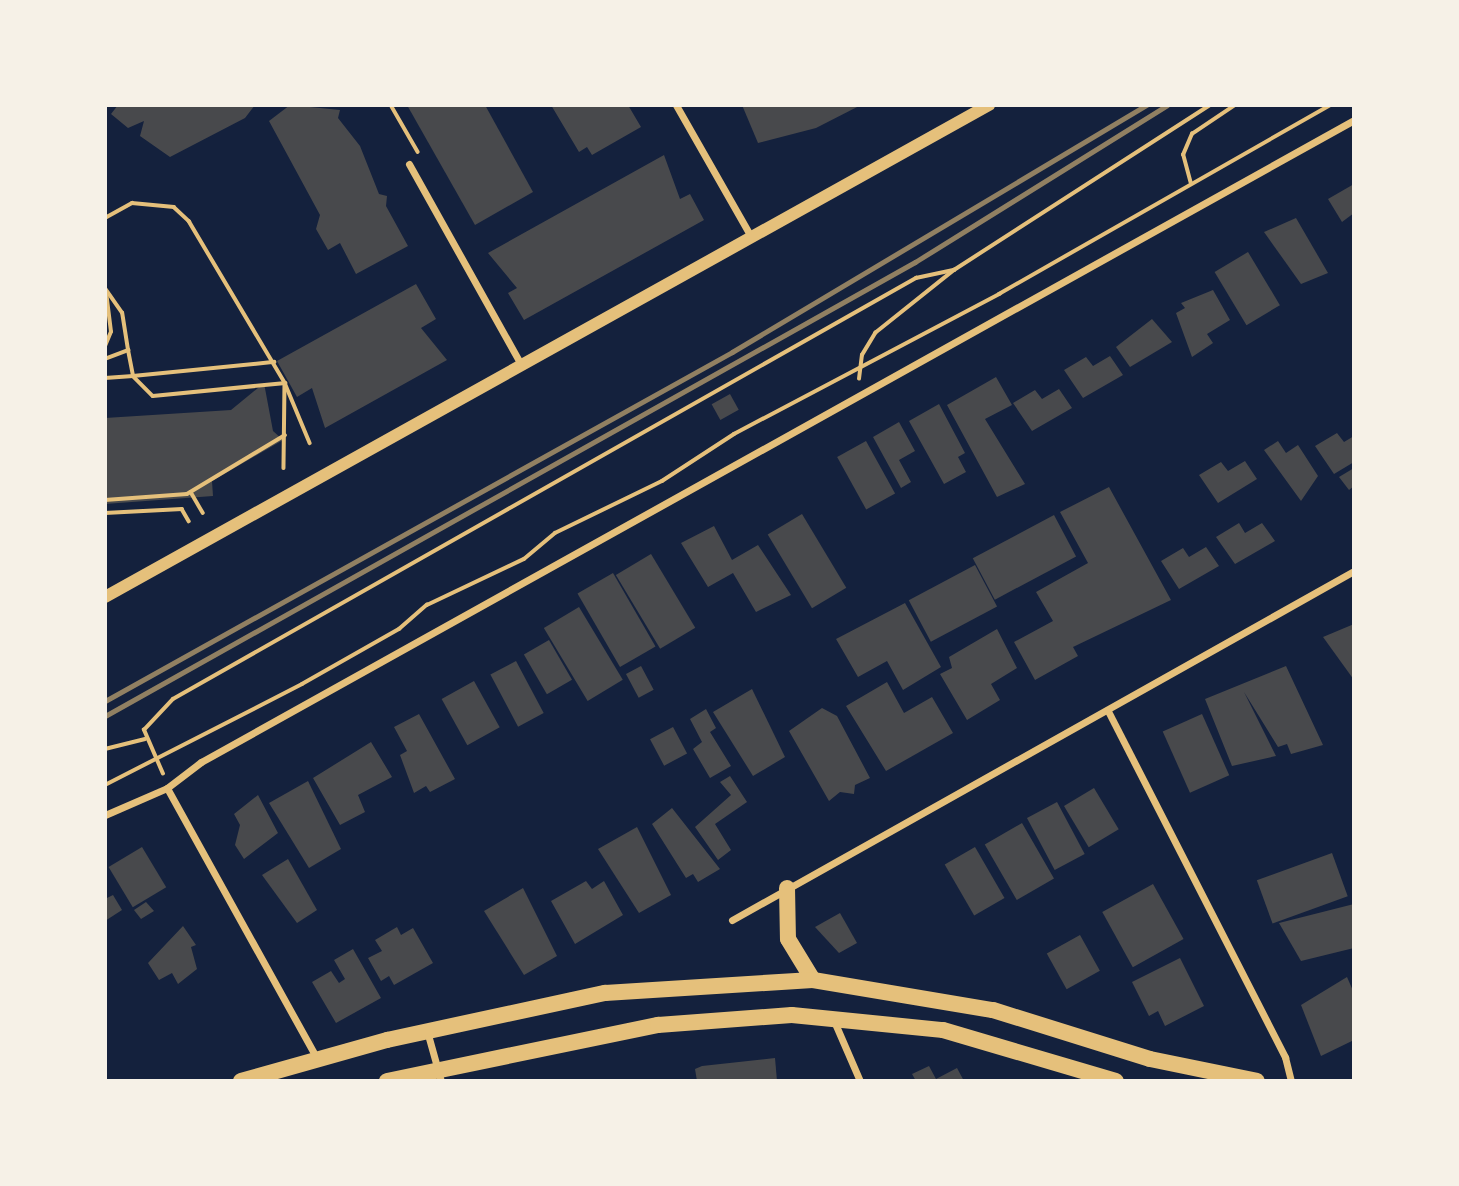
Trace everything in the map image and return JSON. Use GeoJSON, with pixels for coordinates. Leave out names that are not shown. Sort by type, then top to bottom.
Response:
{"type":"FeatureCollection","features":[{"type":"Feature","properties":{"kind":"highway"},"geometry":{"type":"LineString","coordinates":[[787,888],[788,939],[813,980]]}},
{"type":"Feature","properties":{"kind":"highway"},"geometry":{"type":"LineString","coordinates":[[241,1081],[427,1031],[605,993],[813,980],[993,1010],[1150,1059],[1257,1081]]}},
{"type":"Feature","properties":{"kind":"highway"},"geometry":{"type":"LineString","coordinates":[[387,1081],[439,1074],[658,1025],[833,1017],[943,1030],[1116,1081]]}},
{"type":"Feature","properties":{"kind":"street"},"geometry":{"type":"LineString","coordinates":[[676,105],[752,238]]}},
{"type":"Feature","properties":{"kind":"street"},"geometry":{"type":"LineString","coordinates":[[105,597],[989,105]]}},
{"type":"Feature","properties":{"kind":"street"},"geometry":{"type":"LineString","coordinates":[[105,815],[167,788],[201,762],[1354,121]]}},
{"type":"Feature","properties":{"kind":"street"},"geometry":{"type":"LineString","coordinates":[[409,164],[522,366]]}},
{"type":"Feature","properties":{"kind":"street"},"geometry":{"type":"LineString","coordinates":[[732,920],[1354,571]]}},
{"type":"Feature","properties":{"kind":"street"},"geometry":{"type":"LineString","coordinates":[[1108,711],[1285,1057],[1291,1081]]}},
{"type":"Feature","properties":{"kind":"street"},"geometry":{"type":"LineString","coordinates":[[167,788],[318,1060]]}},
{"type":"Feature","properties":{"kind":"street"},"geometry":{"type":"LineString","coordinates":[[833,1017],[860,1081]]}},
{"type":"Feature","properties":{"kind":"street"},"geometry":{"type":"LineString","coordinates":[[427,1031],[439,1074]]}},
{"type":"Feature","properties":{"kind":"path"},"geometry":{"type":"LineString","coordinates":[[391,105],[420,157],[409,164]]}},
{"type":"Feature","properties":{"kind":"path"},"geometry":{"type":"LineString","coordinates":[[859,369],[875,333],[954,270],[1210,105]]}},
{"type":"Feature","properties":{"kind":"path"},"geometry":{"type":"LineString","coordinates":[[1191,184],[1183,155],[1192,134],[1235,105]]}},
{"type":"Feature","properties":{"kind":"path"},"geometry":{"type":"LineString","coordinates":[[105,785],[302,684],[399,629],[427,605],[472,588],[555,533],[662,481],[734,434],[859,369],[1331,105]]}},
{"type":"Feature","properties":{"kind":"path"},"geometry":{"type":"LineString","coordinates":[[105,218],[132,203],[174,207],[189,221],[274,362],[310,443]]}},
{"type":"Feature","properties":{"kind":"path"},"geometry":{"type":"LineString","coordinates":[[154,758],[145,740],[155,713],[278,636],[916,278],[954,270]]}},
{"type":"Feature","properties":{"kind":"path"},"geometry":{"type":"LineString","coordinates":[[105,289],[122,313],[133,376],[153,396],[285,383]]}},
{"type":"Feature","properties":{"kind":"path"},"geometry":{"type":"LineString","coordinates":[[105,289],[111,332],[105,346]]}},
{"type":"Feature","properties":{"kind":"path"},"geometry":{"type":"LineString","coordinates":[[105,359],[128,350]]}},
{"type":"Feature","properties":{"kind":"path"},"geometry":{"type":"LineString","coordinates":[[105,378],[274,362]]}},
{"type":"Feature","properties":{"kind":"path"},"geometry":{"type":"LineString","coordinates":[[284,468],[285,383]]}},
{"type":"Feature","properties":{"kind":"path"},"geometry":{"type":"LineString","coordinates":[[105,500],[191,492],[285,435]]}},
{"type":"Feature","properties":{"kind":"path"},"geometry":{"type":"LineString","coordinates":[[191,492],[203,513]]}},
{"type":"Feature","properties":{"kind":"path"},"geometry":{"type":"LineString","coordinates":[[105,513],[182,509],[189,521]]}},
{"type":"Feature","properties":{"kind":"path"},"geometry":{"type":"LineString","coordinates":[[105,749],[145,740]]}},
{"type":"Feature","properties":{"kind":"building"},"geometry":{"type":"Polygon","coordinates":[[[118,105],[255,105],[245,118],[170,157],[140,136],[144,121],[128,128],[111,114],[118,105]]]}},
{"type":"Feature","properties":{"kind":"building"},"geometry":{"type":"Polygon","coordinates":[[[290,105],[340,110],[338,118],[360,146],[379,194],[387,196],[386,206],[408,246],[356,274],[340,243],[328,250],[316,229],[320,215],[269,121],[290,105]]]}},
{"type":"Feature","properties":{"kind":"building"},"geometry":{"type":"Polygon","coordinates":[[[407,105],[485,105],[533,192],[475,225],[407,105]]]}},
{"type":"Feature","properties":{"kind":"building"},"geometry":{"type":"Polygon","coordinates":[[[551,105],[628,105],[641,127],[592,155],[587,147],[579,152],[551,105]]]}},
{"type":"Feature","properties":{"kind":"building"},"geometry":{"type":"Polygon","coordinates":[[[742,105],[861,105],[816,128],[758,143],[742,105]]]}},
{"type":"Feature","properties":{"kind":"building"},"geometry":{"type":"Polygon","coordinates":[[[664,155],[680,199],[690,194],[704,220],[524,320],[508,293],[517,288],[488,253],[664,155]]]}},
{"type":"Feature","properties":{"kind":"building"},"geometry":{"type":"Polygon","coordinates":[[[1354,184],[1354,213],[1342,222],[1328,199],[1354,184]]]}},
{"type":"Feature","properties":{"kind":"building"},"geometry":{"type":"Polygon","coordinates":[[[1296,218],[1328,273],[1301,284],[1264,232],[1296,218]]]}},
{"type":"Feature","properties":{"kind":"building"},"geometry":{"type":"Polygon","coordinates":[[[1248,252],[1280,305],[1247,325],[1215,272],[1248,252]]]}},
{"type":"Feature","properties":{"kind":"building"},"geometry":{"type":"Polygon","coordinates":[[[416,284],[436,319],[421,328],[447,360],[325,428],[312,388],[297,397],[277,361],[416,284]]]}},
{"type":"Feature","properties":{"kind":"building"},"geometry":{"type":"Polygon","coordinates":[[[1213,290],[1230,320],[1207,334],[1213,343],[1192,357],[1176,313],[1185,308],[1181,303],[1213,290]]]}},
{"type":"Feature","properties":{"kind":"building"},"geometry":{"type":"Polygon","coordinates":[[[1152,319],[1172,342],[1130,367],[1116,347],[1152,319]]]}},
{"type":"Feature","properties":{"kind":"building"},"geometry":{"type":"Polygon","coordinates":[[[1110,356],[1123,375],[1083,398],[1064,370],[1086,357],[1093,366],[1110,356]]]}},
{"type":"Feature","properties":{"kind":"building"},"geometry":{"type":"Polygon","coordinates":[[[996,377],[1012,405],[985,419],[1025,484],[997,497],[947,405],[996,377]]]}},
{"type":"Feature","properties":{"kind":"building"},"geometry":{"type":"Polygon","coordinates":[[[264,383],[273,431],[283,440],[212,481],[213,496],[105,504],[105,418],[231,410],[264,383]]]}},
{"type":"Feature","properties":{"kind":"building"},"geometry":{"type":"Polygon","coordinates":[[[1059,389],[1072,408],[1032,431],[1013,403],[1035,390],[1042,399],[1059,389]]]}},
{"type":"Feature","properties":{"kind":"building"},"geometry":{"type":"Polygon","coordinates":[[[730,394],[739,410],[720,420],[712,404],[730,394]]]}},
{"type":"Feature","properties":{"kind":"building"},"geometry":{"type":"Polygon","coordinates":[[[939,404],[965,453],[958,457],[966,472],[944,484],[909,421],[939,404]]]}},
{"type":"Feature","properties":{"kind":"building"},"geometry":{"type":"Polygon","coordinates":[[[899,422],[915,451],[899,460],[911,482],[901,488],[873,437],[899,422]]]}},
{"type":"Feature","properties":{"kind":"building"},"geometry":{"type":"Polygon","coordinates":[[[1337,433],[1344,442],[1354,436],[1354,462],[1334,474],[1315,446],[1337,433]]]}},
{"type":"Feature","properties":{"kind":"building"},"geometry":{"type":"Polygon","coordinates":[[[866,441],[895,493],[866,509],[837,457],[866,441]]]}},
{"type":"Feature","properties":{"kind":"building"},"geometry":{"type":"Polygon","coordinates":[[[1278,441],[1286,453],[1298,445],[1318,476],[1301,501],[1264,450],[1278,441]]]}},
{"type":"Feature","properties":{"kind":"building"},"geometry":{"type":"Polygon","coordinates":[[[1245,461],[1257,479],[1218,503],[1199,475],[1221,462],[1228,471],[1245,461]]]}},
{"type":"Feature","properties":{"kind":"building"},"geometry":{"type":"Polygon","coordinates":[[[1354,468],[1354,486],[1349,490],[1339,477],[1354,468]]]}},
{"type":"Feature","properties":{"kind":"building"},"geometry":{"type":"Polygon","coordinates":[[[1109,487],[1171,600],[1073,647],[1078,656],[1035,680],[1014,642],[1053,621],[1036,592],[1088,563],[1060,512],[1109,487]]]}},
{"type":"Feature","properties":{"kind":"building"},"geometry":{"type":"Polygon","coordinates":[[[802,514],[846,588],[812,608],[768,535],[802,514]]]}},
{"type":"Feature","properties":{"kind":"building"},"geometry":{"type":"Polygon","coordinates":[[[1054,515],[1076,556],[995,600],[973,558],[1054,515]]]}},
{"type":"Feature","properties":{"kind":"building"},"geometry":{"type":"Polygon","coordinates":[[[1239,523],[1245,533],[1262,523],[1275,541],[1235,564],[1216,537],[1239,523]]]}},
{"type":"Feature","properties":{"kind":"building"},"geometry":{"type":"Polygon","coordinates":[[[714,526],[732,560],[758,545],[791,595],[756,612],[733,573],[708,587],[681,543],[714,526]]]}},
{"type":"Feature","properties":{"kind":"building"},"geometry":{"type":"Polygon","coordinates":[[[1206,547],[1219,566],[1179,589],[1161,561],[1183,548],[1189,557],[1206,547]]]}},
{"type":"Feature","properties":{"kind":"building"},"geometry":{"type":"Polygon","coordinates":[[[651,554],[695,628],[660,649],[616,575],[651,554]]]}},
{"type":"Feature","properties":{"kind":"building"},"geometry":{"type":"Polygon","coordinates":[[[975,565],[997,606],[931,642],[909,600],[975,565]]]}},
{"type":"Feature","properties":{"kind":"building"},"geometry":{"type":"Polygon","coordinates":[[[613,573],[656,647],[620,667],[577,594],[613,573]]]}},
{"type":"Feature","properties":{"kind":"building"},"geometry":{"type":"Polygon","coordinates":[[[905,603],[941,667],[903,690],[887,661],[858,677],[836,639],[905,603]]]}},
{"type":"Feature","properties":{"kind":"building"},"geometry":{"type":"Polygon","coordinates":[[[579,607],[623,680],[588,701],[544,628],[579,607]]]}},
{"type":"Feature","properties":{"kind":"building"},"geometry":{"type":"Polygon","coordinates":[[[1354,624],[1354,680],[1323,637],[1354,624]]]}},
{"type":"Feature","properties":{"kind":"building"},"geometry":{"type":"Polygon","coordinates":[[[997,629],[1017,668],[991,684],[1000,700],[967,720],[940,674],[952,668],[949,657],[997,629]]]}},
{"type":"Feature","properties":{"kind":"building"},"geometry":{"type":"Polygon","coordinates":[[[549,640],[572,680],[547,694],[524,654],[549,640]]]}},
{"type":"Feature","properties":{"kind":"building"},"geometry":{"type":"Polygon","coordinates":[[[516,661],[544,713],[518,727],[490,675],[516,661]]]}},
{"type":"Feature","properties":{"kind":"building"},"geometry":{"type":"Polygon","coordinates":[[[641,666],[654,690],[639,698],[626,674],[641,666]]]}},
{"type":"Feature","properties":{"kind":"building"},"geometry":{"type":"Polygon","coordinates":[[[1286,666],[1323,745],[1291,754],[1287,744],[1278,747],[1244,692],[1276,756],[1232,766],[1205,699],[1286,666]]]}},
{"type":"Feature","properties":{"kind":"building"},"geometry":{"type":"Polygon","coordinates":[[[474,681],[500,727],[467,745],[442,699],[474,681]]]}},
{"type":"Feature","properties":{"kind":"building"},"geometry":{"type":"Polygon","coordinates":[[[887,682],[904,713],[932,697],[953,733],[886,771],[846,706],[887,682]]]}},
{"type":"Feature","properties":{"kind":"building"},"geometry":{"type":"Polygon","coordinates":[[[752,689],[785,757],[753,776],[713,712],[752,689]]]}},
{"type":"Feature","properties":{"kind":"building"},"geometry":{"type":"Polygon","coordinates":[[[822,708],[837,716],[870,778],[855,785],[854,794],[840,792],[829,801],[789,731],[822,708]]]}},
{"type":"Feature","properties":{"kind":"building"},"geometry":{"type":"Polygon","coordinates":[[[706,709],[716,728],[710,732],[731,766],[710,778],[693,749],[702,742],[690,719],[706,709]]]}},
{"type":"Feature","properties":{"kind":"building"},"geometry":{"type":"Polygon","coordinates":[[[419,714],[455,779],[430,792],[426,786],[414,793],[400,755],[407,751],[394,727],[419,714]]]}},
{"type":"Feature","properties":{"kind":"building"},"geometry":{"type":"Polygon","coordinates":[[[1202,714],[1229,775],[1190,793],[1163,731],[1202,714]]]}},
{"type":"Feature","properties":{"kind":"building"},"geometry":{"type":"Polygon","coordinates":[[[673,727],[687,753],[664,766],[650,739],[673,727]]]}},
{"type":"Feature","properties":{"kind":"building"},"geometry":{"type":"Polygon","coordinates":[[[371,742],[392,777],[358,795],[365,812],[340,825],[313,778],[371,742]]]}},
{"type":"Feature","properties":{"kind":"building"},"geometry":{"type":"Polygon","coordinates":[[[730,776],[747,802],[715,824],[731,850],[718,860],[695,827],[731,795],[720,782],[730,776]]]}},
{"type":"Feature","properties":{"kind":"building"},"geometry":{"type":"Polygon","coordinates":[[[308,781],[341,849],[309,868],[269,803],[308,781]]]}},
{"type":"Feature","properties":{"kind":"building"},"geometry":{"type":"Polygon","coordinates":[[[1094,788],[1119,829],[1089,847],[1064,806],[1094,788]]]}},
{"type":"Feature","properties":{"kind":"building"},"geometry":{"type":"Polygon","coordinates":[[[258,795],[278,833],[244,859],[235,845],[240,825],[234,814],[258,795]]]}},
{"type":"Feature","properties":{"kind":"building"},"geometry":{"type":"Polygon","coordinates":[[[1057,802],[1085,854],[1055,870],[1027,818],[1057,802]]]}},
{"type":"Feature","properties":{"kind":"building"},"geometry":{"type":"Polygon","coordinates":[[[672,808],[720,869],[698,882],[693,874],[686,878],[652,824],[672,808]]]}},
{"type":"Feature","properties":{"kind":"building"},"geometry":{"type":"Polygon","coordinates":[[[1022,823],[1054,878],[1017,900],[985,844],[1022,823]]]}},
{"type":"Feature","properties":{"kind":"building"},"geometry":{"type":"Polygon","coordinates":[[[637,827],[671,895],[639,913],[598,849],[637,827]]]}},
{"type":"Feature","properties":{"kind":"building"},"geometry":{"type":"Polygon","coordinates":[[[142,847],[166,887],[133,907],[109,867],[142,847]]]}},
{"type":"Feature","properties":{"kind":"building"},"geometry":{"type":"Polygon","coordinates":[[[975,847],[1004,898],[974,916],[945,864],[975,847]]]}},
{"type":"Feature","properties":{"kind":"building"},"geometry":{"type":"Polygon","coordinates":[[[1332,853],[1348,896],[1273,924],[1257,880],[1332,853]]]}},
{"type":"Feature","properties":{"kind":"building"},"geometry":{"type":"Polygon","coordinates":[[[288,859],[317,910],[297,923],[262,875],[288,859]]]}},
{"type":"Feature","properties":{"kind":"building"},"geometry":{"type":"Polygon","coordinates":[[[586,881],[592,889],[604,881],[623,915],[575,944],[551,901],[586,881]]]}},
{"type":"Feature","properties":{"kind":"building"},"geometry":{"type":"Polygon","coordinates":[[[1153,884],[1184,939],[1133,967],[1102,912],[1153,884]]]}},
{"type":"Feature","properties":{"kind":"building"},"geometry":{"type":"Polygon","coordinates":[[[523,888],[557,956],[524,975],[484,911],[523,888]]]}},
{"type":"Feature","properties":{"kind":"building"},"geometry":{"type":"Polygon","coordinates":[[[113,895],[122,910],[105,921],[105,899],[113,895]]]}},
{"type":"Feature","properties":{"kind":"building"},"geometry":{"type":"Polygon","coordinates":[[[146,902],[154,911],[141,919],[134,910],[146,902]]]}},
{"type":"Feature","properties":{"kind":"building"},"geometry":{"type":"Polygon","coordinates":[[[1354,904],[1354,948],[1301,961],[1279,923],[1354,904]]]}},
{"type":"Feature","properties":{"kind":"building"},"geometry":{"type":"Polygon","coordinates":[[[840,913],[857,943],[839,953],[815,927],[840,913]]]}},
{"type":"Feature","properties":{"kind":"building"},"geometry":{"type":"Polygon","coordinates":[[[183,926],[196,945],[191,947],[197,969],[178,984],[172,973],[159,980],[148,963],[183,926]]]}},
{"type":"Feature","properties":{"kind":"building"},"geometry":{"type":"Polygon","coordinates":[[[397,927],[401,935],[413,928],[433,963],[394,985],[389,976],[381,981],[368,958],[382,951],[375,940],[397,927]]]}},
{"type":"Feature","properties":{"kind":"building"},"geometry":{"type":"Polygon","coordinates":[[[1080,935],[1100,971],[1067,989],[1047,953],[1080,935]]]}},
{"type":"Feature","properties":{"kind":"building"},"geometry":{"type":"Polygon","coordinates":[[[353,949],[381,998],[336,1023],[312,982],[331,971],[339,983],[345,979],[334,960],[353,949]]]}},
{"type":"Feature","properties":{"kind":"building"},"geometry":{"type":"Polygon","coordinates":[[[1180,958],[1204,1006],[1165,1026],[1158,1011],[1149,1016],[1132,982],[1180,958]]]}},
{"type":"Feature","properties":{"kind":"building"},"geometry":{"type":"Polygon","coordinates":[[[1347,977],[1354,993],[1354,1040],[1321,1056],[1301,1005],[1347,977]]]}},
{"type":"Feature","properties":{"kind":"building"},"geometry":{"type":"Polygon","coordinates":[[[775,1058],[777,1081],[697,1081],[695,1069],[702,1066],[775,1058]]]}},
{"type":"Feature","properties":{"kind":"building"},"geometry":{"type":"Polygon","coordinates":[[[929,1066],[936,1079],[957,1068],[964,1081],[916,1081],[912,1074],[929,1066]]]}},
{"type":"Feature","properties":{"kind":"railway"},"geometry":{"type":"LineString","coordinates":[[105,701],[732,352],[1147,105]]}},
{"type":"Feature","properties":{"kind":"railway"},"geometry":{"type":"LineString","coordinates":[[105,716],[915,262],[1167,105]]}}]}
